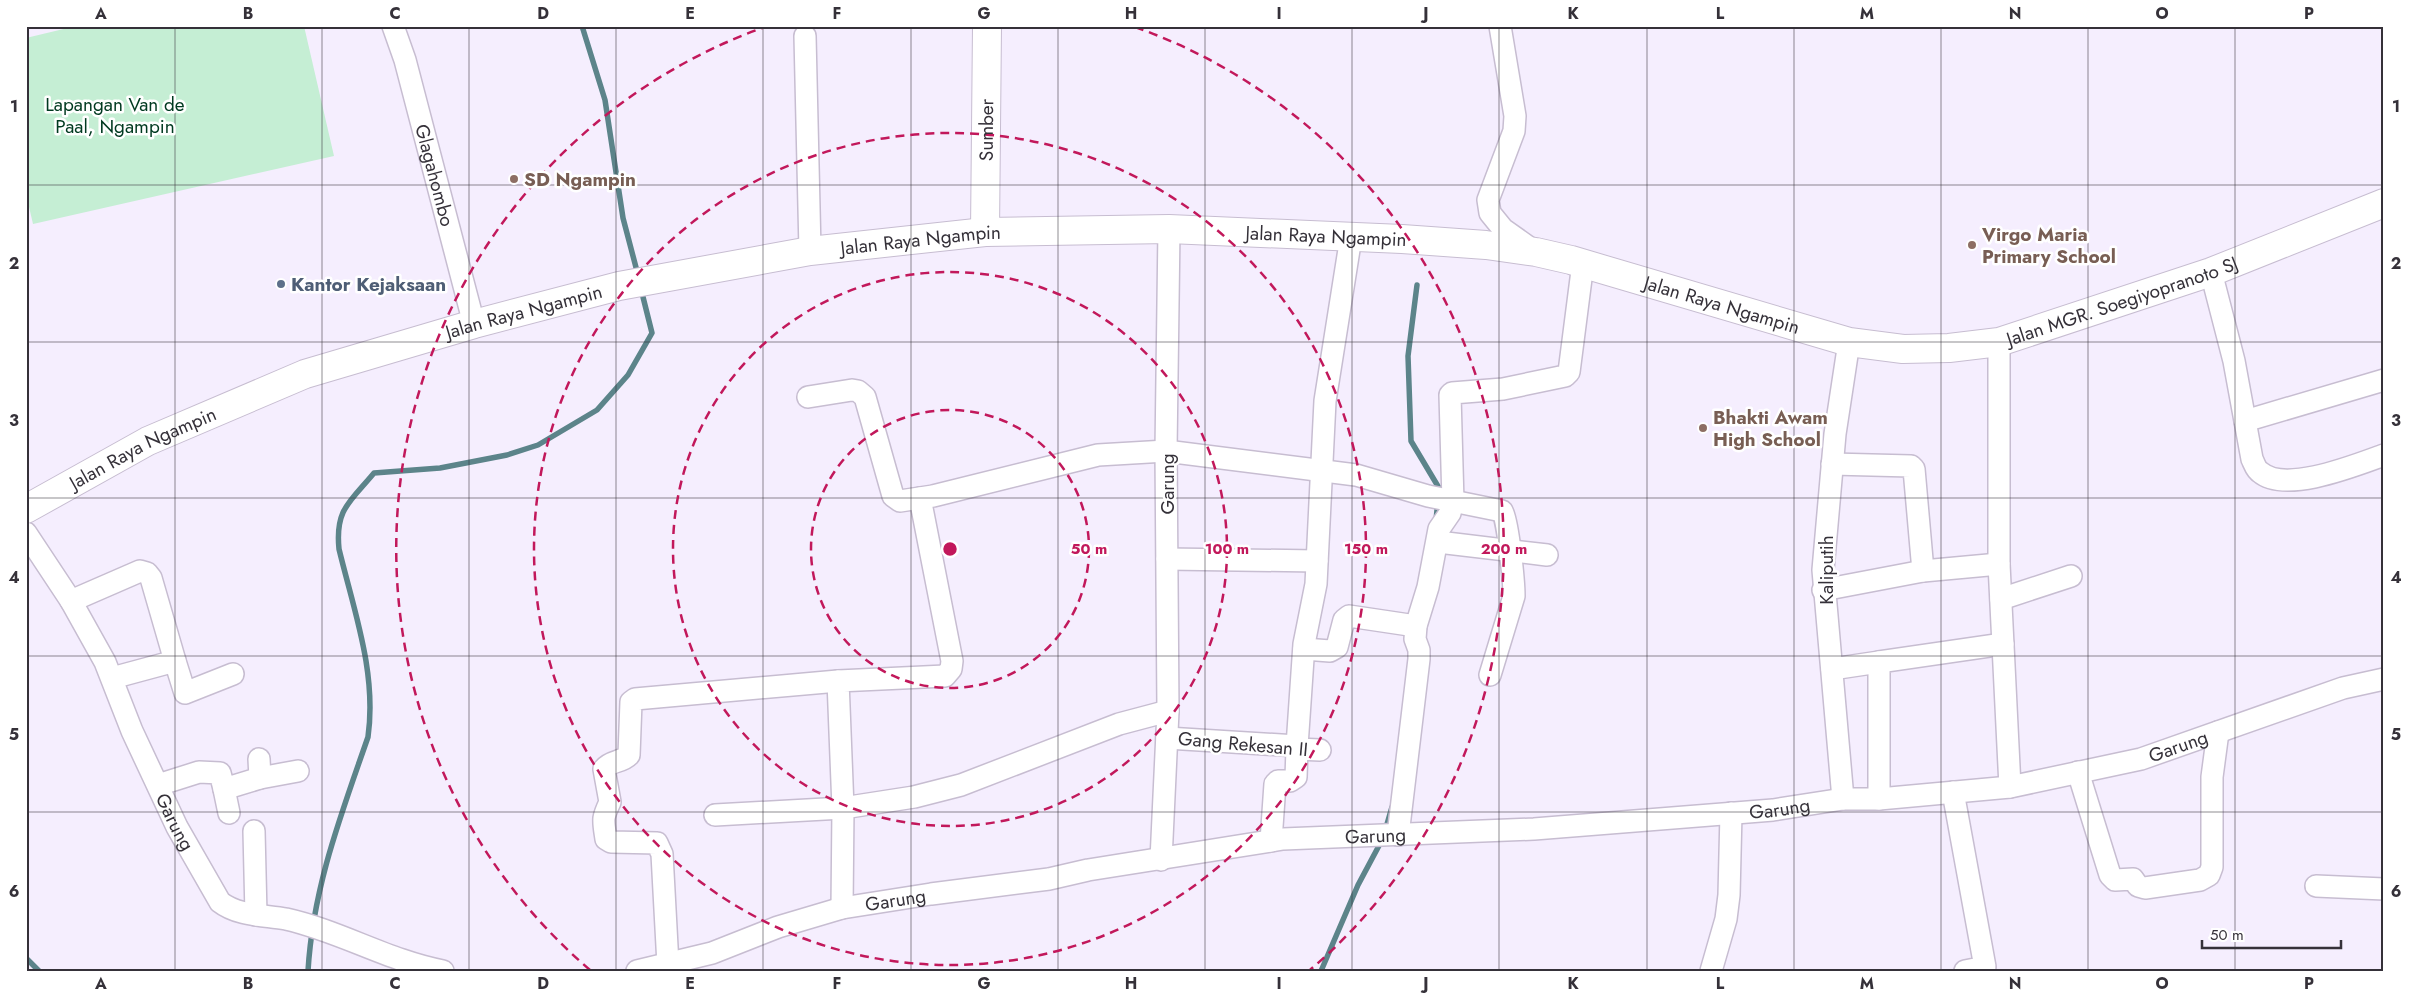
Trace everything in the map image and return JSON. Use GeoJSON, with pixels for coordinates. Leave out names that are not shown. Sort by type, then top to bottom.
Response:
{"type":"FeatureCollection","features":[{"type":"Feature","properties":{"kind":"main road","name":"Sumber"},"geometry":{"type":"LineString","coordinates":[[985,232],[987,26]]}},
{"type":"Feature","properties":{"kind":"main road","name":"Jalan MGR. Soegiyopranoto SJ"},"geometry":{"type":"LineString","coordinates":[[1850,342],[1903,348],[1949,348],[1998,342],[2211,272],[2384,203]]}},
{"type":"Feature","properties":{"kind":"main road","name":"Jalan Raya Ngampin"},"geometry":{"type":"LineString","coordinates":[[26,509],[148,442],[235,402],[306,374],[474,324],[654,278],[810,251],[985,232],[1168,229],[1486,245],[1536,252],[1583,263],[1850,342]]}},
{"type":"Feature","properties":{"kind":"street","name":"Glagahombo"},"geometry":{"type":"LineString","coordinates":[[393,26],[405,60],[474,324]]}},
{"type":"Feature","properties":{"kind":"street"},"geometry":{"type":"LineString","coordinates":[[1500,26],[1515,116],[1514,132],[1488,200],[1490,213],[1503,229],[1536,252]]}},
{"type":"Feature","properties":{"kind":"street"},"geometry":{"type":"LineString","coordinates":[[805,36],[810,251]]}},
{"type":"Feature","properties":{"kind":"street","name":"Garung"},"geometry":{"type":"LineString","coordinates":[[1161,860],[1168,711],[1166,451],[1168,229]]}},
{"type":"Feature","properties":{"kind":"street"},"geometry":{"type":"LineString","coordinates":[[1271,841],[1275,784],[1278,781],[1290,780],[1296,777],[1304,649],[1316,584],[1322,427],[1329,367],[1351,237]]}},
{"type":"Feature","properties":{"kind":"street"},"geometry":{"type":"LineString","coordinates":[[1398,835],[1419,660],[1419,650],[1409,625],[1428,587],[1439,529],[1450,513],[1453,502],[1450,396],[1452,393],[1503,389],[1565,376],[1569,372],[1583,263]]}},
{"type":"Feature","properties":{"kind":"street"},"geometry":{"type":"LineString","coordinates":[[2211,272],[2234,361],[2252,459],[2259,472],[2271,478],[2300,480],[2325,476],[2384,455]]}},
{"type":"Feature","properties":{"kind":"street","name":"Kaliputih"},"geometry":{"type":"LineString","coordinates":[[1843,799],[1822,570],[1832,464],[1850,342]]}},
{"type":"Feature","properties":{"kind":"street"},"geometry":{"type":"LineString","coordinates":[[1998,342],[1999,564],[2010,787]]}},
{"type":"Feature","properties":{"kind":"street"},"geometry":{"type":"LineString","coordinates":[[2245,421],[2384,380]]}},
{"type":"Feature","properties":{"kind":"street"},"geometry":{"type":"LineString","coordinates":[[808,397],[852,390],[858,391],[865,397],[893,496],[900,501],[920,498],[1098,455],[1166,451],[1356,475],[1428,496],[1502,511],[1506,517],[1508,552],[1514,583],[1514,596],[1490,675]]}},
{"type":"Feature","properties":{"kind":"street"},"geometry":{"type":"LineString","coordinates":[[1832,464],[1911,466],[1914,469],[1923,571]]}},
{"type":"Feature","properties":{"kind":"street"},"geometry":{"type":"LineString","coordinates":[[668,964],[662,854],[657,843],[611,842],[606,839],[603,820],[604,811],[610,802],[604,769],[608,763],[625,759],[629,755],[631,702],[635,699],[838,681],[945,676],[952,669],[952,661],[920,498]]}},
{"type":"Feature","properties":{"kind":"street","name":"Garung"},"geometry":{"type":"LineString","coordinates":[[26,533],[71,601],[105,662],[132,731],[178,828],[220,902],[230,910],[302,924],[366,945],[418,968],[443,971]]}},
{"type":"Feature","properties":{"kind":"street"},"geometry":{"type":"LineString","coordinates":[[1438,542],[1508,552],[1547,555]]}},
{"type":"Feature","properties":{"kind":"street"},"geometry":{"type":"LineString","coordinates":[[1167,559],[1317,561]]}},
{"type":"Feature","properties":{"kind":"street"},"geometry":{"type":"LineString","coordinates":[[1823,590],[1923,571],[1999,564]]}},
{"type":"Feature","properties":{"kind":"street"},"geometry":{"type":"LineString","coordinates":[[71,601],[140,571],[147,573],[152,578],[184,693],[233,674]]}},
{"type":"Feature","properties":{"kind":"street"},"geometry":{"type":"LineString","coordinates":[[2001,599],[2071,576]]}},
{"type":"Feature","properties":{"kind":"street"},"geometry":{"type":"LineString","coordinates":[[1304,649],[1330,651],[1337,648],[1344,620],[1349,616],[1409,625]]}},
{"type":"Feature","properties":{"kind":"street"},"geometry":{"type":"LineString","coordinates":[[1832,669],[2003,644]]}},
{"type":"Feature","properties":{"kind":"street"},"geometry":{"type":"LineString","coordinates":[[112,678],[175,661]]}},
{"type":"Feature","properties":{"kind":"street"},"geometry":{"type":"LineString","coordinates":[[1880,662],[1880,799]]}},
{"type":"Feature","properties":{"kind":"street","name":"Garung"},"geometry":{"type":"LineString","coordinates":[[637,971],[712,952],[778,927],[842,908],[1049,879],[1088,870],[1161,860],[1271,841],[1534,829],[1773,810],[1843,799],[1880,799],[2010,787],[2141,759],[2343,688],[2384,679]]}},
{"type":"Feature","properties":{"kind":"street"},"geometry":{"type":"LineString","coordinates":[[838,681],[843,808],[842,908]]}},
{"type":"Feature","properties":{"kind":"street"},"geometry":{"type":"LineString","coordinates":[[715,815],[843,808],[914,797],[961,784],[1087,735],[1168,711]]}},
{"type":"Feature","properties":{"kind":"street"},"geometry":{"type":"LineString","coordinates":[[2078,772],[2110,875],[2115,880],[2133,879],[2138,886],[2145,888],[2200,880],[2209,875],[2212,867],[2212,778],[2218,732]]}},
{"type":"Feature","properties":{"kind":"street","name":"Gang Rekesan II"},"geometry":{"type":"LineString","coordinates":[[1167,738],[1320,750]]}},
{"type":"Feature","properties":{"kind":"street"},"geometry":{"type":"LineString","coordinates":[[224,789],[260,769],[298,771]]}},
{"type":"Feature","properties":{"kind":"street"},"geometry":{"type":"LineString","coordinates":[[158,785],[199,772],[220,773],[229,813]]}},
{"type":"Feature","properties":{"kind":"street"},"geometry":{"type":"LineString","coordinates":[[1953,792],[1978,969]]}},
{"type":"Feature","properties":{"kind":"street"},"geometry":{"type":"LineString","coordinates":[[1711,971],[1726,919],[1729,895],[1731,813]]}},
{"type":"Feature","properties":{"kind":"street"},"geometry":{"type":"LineString","coordinates":[[254,831],[256,914]]}},
{"type":"Feature","properties":{"kind":"street"},"geometry":{"type":"LineString","coordinates":[[2316,886],[2384,889]]}},
{"type":"Feature","properties":{"kind":"green space","name":"Lapangan Van de Paal, Ngampin"},"geometry":{"type":"Polygon","coordinates":[[[76,26],[304,26],[334,156],[33,224],[26,194],[26,38],[76,26]]]}},
{"type":"Feature","properties":{"kind":"waterway"},"geometry":{"type":"LineString","coordinates":[[582,26],[605,100],[623,218],[638,275]]}},
{"type":"Feature","properties":{"kind":"waterway"},"geometry":{"type":"LineString","coordinates":[[1417,285],[1408,356],[1411,441],[1439,488],[1436,521]]}},
{"type":"Feature","properties":{"kind":"waterway"},"geometry":{"type":"LineString","coordinates":[[308,971],[311,940],[322,881],[338,823],[368,737],[370,713],[367,666],[339,549],[338,535],[342,515],[351,499],[374,473],[440,468],[507,455],[538,445],[597,410],[628,375],[652,333],[641,289]]}},
{"type":"Feature","properties":{"kind":"waterway"},"geometry":{"type":"LineString","coordinates":[[1385,831],[1392,807]]}},
{"type":"Feature","properties":{"kind":"waterway"},"geometry":{"type":"LineString","coordinates":[[1321,971],[1358,885],[1382,840]]}},
{"type":"Feature","properties":{"kind":"waterway"},"geometry":{"type":"LineString","coordinates":[[26,958],[39,971]]}},
{"type":"Feature","properties":{"kind":"place","name":"SD Ngampin"},"geometry":{"type":"Point","coordinates":[514,179]}},
{"type":"Feature","properties":{"kind":"place","name":"Virgo Maria Primary School"},"geometry":{"type":"Point","coordinates":[1972,245]}},
{"type":"Feature","properties":{"kind":"place","name":"Kantor Kejaksaan"},"geometry":{"type":"Point","coordinates":[281,284]}},
{"type":"Feature","properties":{"kind":"place","name":"Bhakti Awam High School"},"geometry":{"type":"Point","coordinates":[1703,428]}}]}
